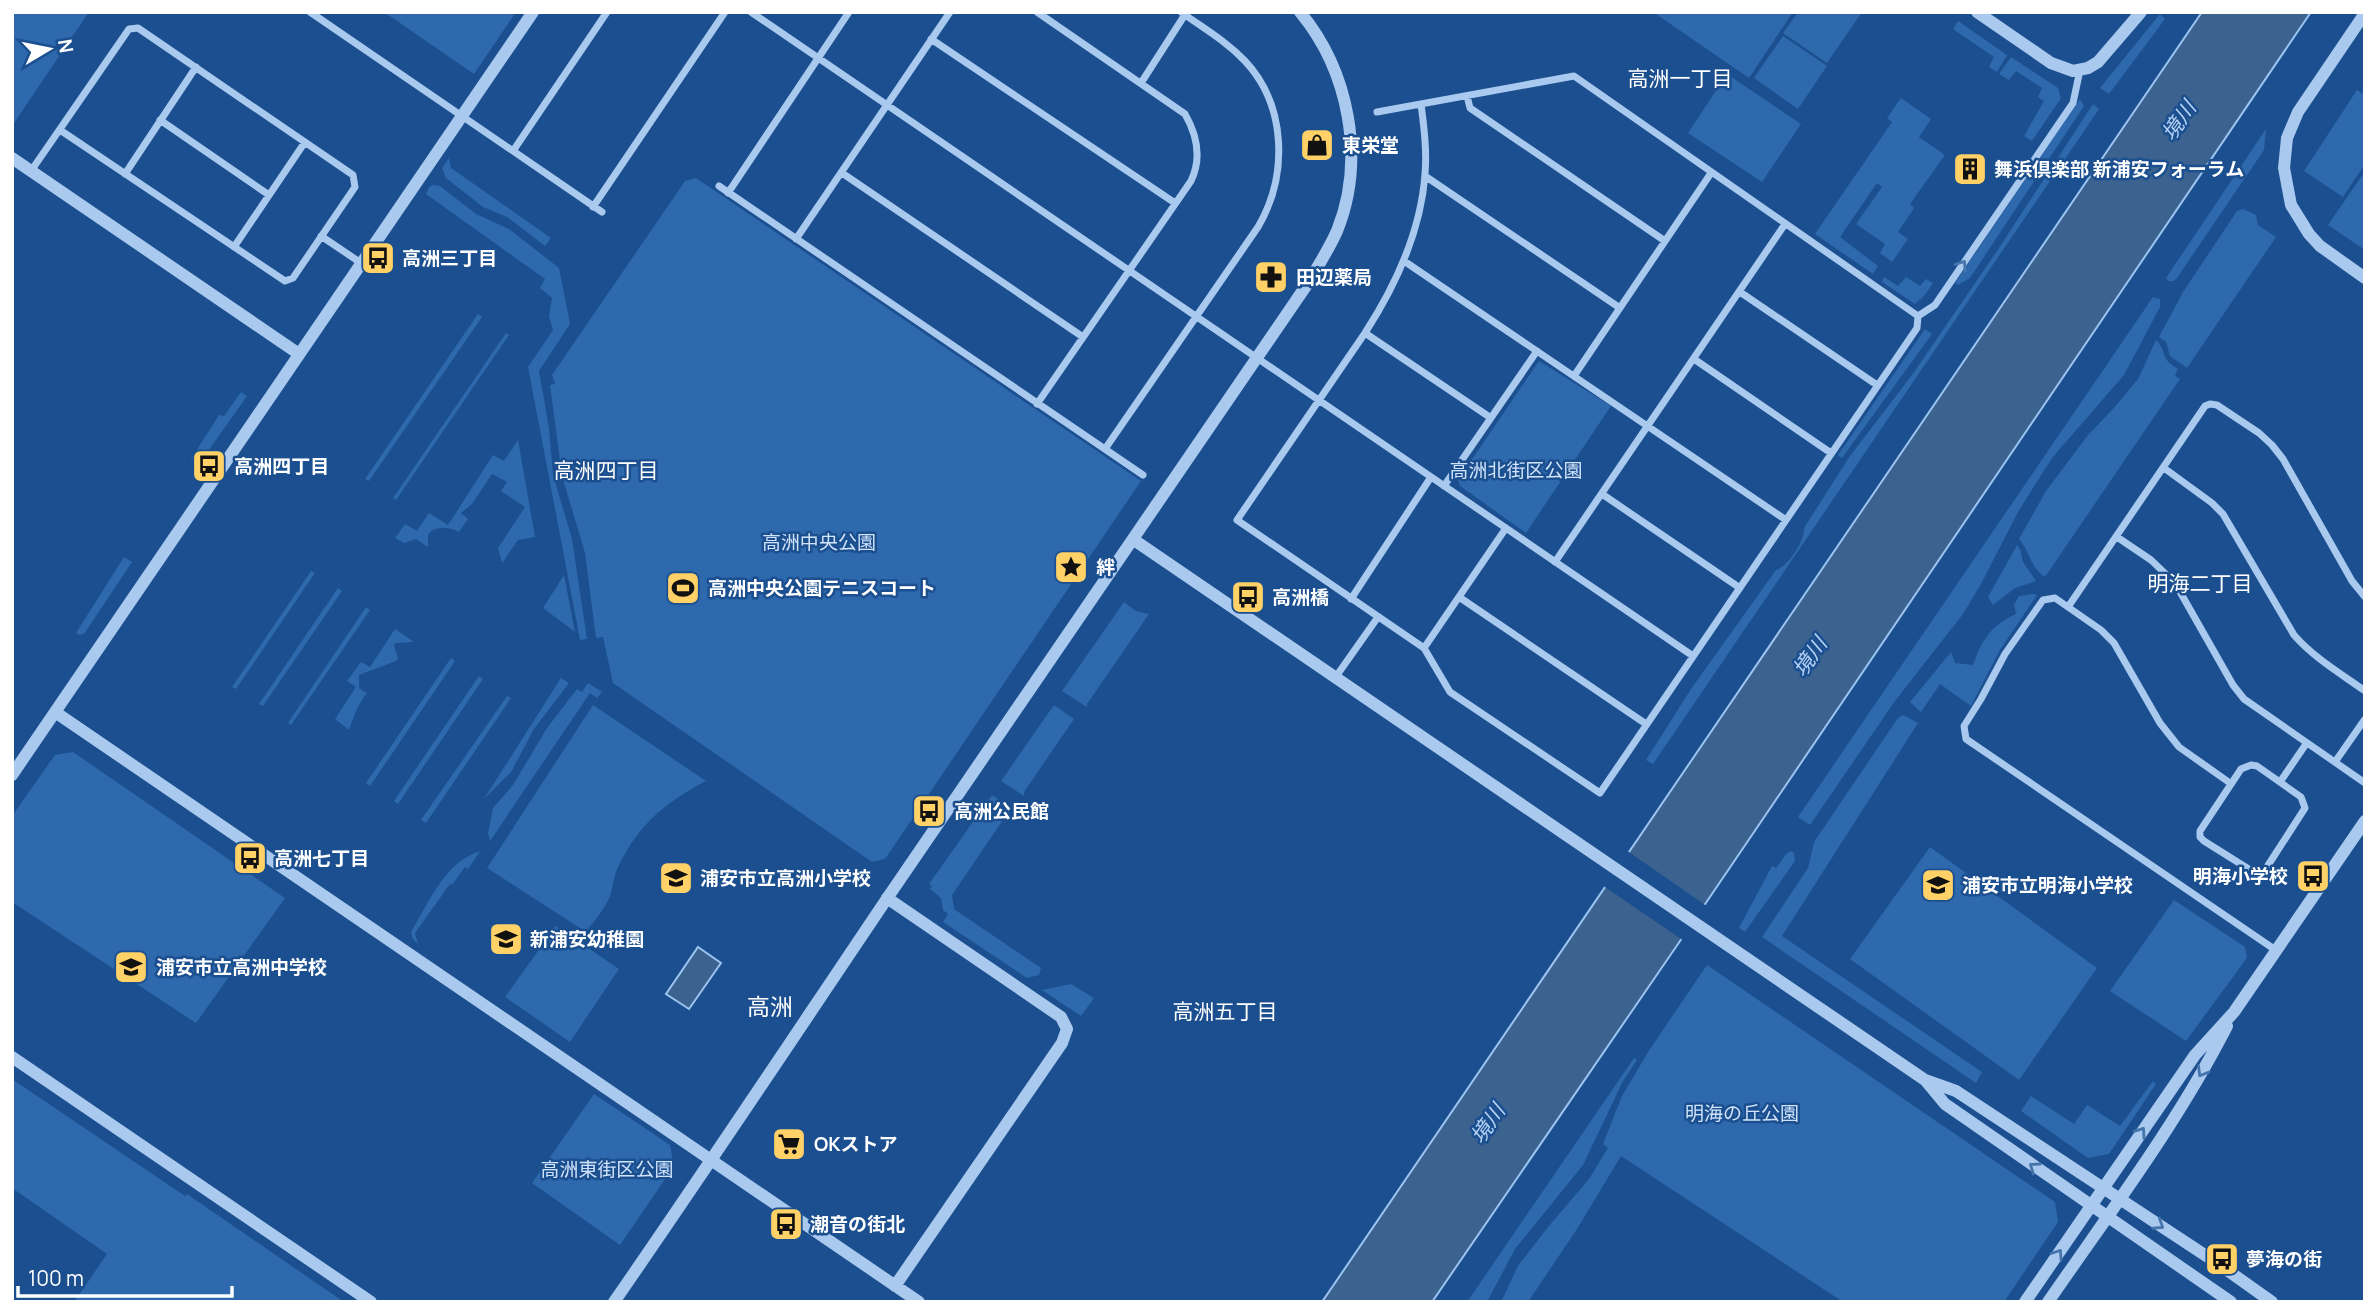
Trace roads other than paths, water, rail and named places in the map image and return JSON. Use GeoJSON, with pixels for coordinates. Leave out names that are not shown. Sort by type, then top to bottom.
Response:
{"type":"FeatureCollection","features":[{"type":"Feature","properties":{"kind":"street"},"geometry":{"type":"LineString","coordinates":[[310,12],[602,212]]}},
{"type":"Feature","properties":{"kind":"street"},"geometry":{"type":"LineString","coordinates":[[12,775],[533,12]]}},
{"type":"Feature","properties":{"kind":"street"},"geometry":{"type":"LineString","coordinates":[[513,151],[607,12]]}},
{"type":"Feature","properties":{"kind":"street"},"geometry":{"type":"LineString","coordinates":[[593,207],[725,12]]}},
{"type":"Feature","properties":{"kind":"street"},"geometry":{"type":"LineString","coordinates":[[751,12],[1693,656]]}},
{"type":"Feature","properties":{"kind":"street"},"geometry":{"type":"LineString","coordinates":[[728,193],[849,12]]}},
{"type":"Feature","properties":{"kind":"street"},"geometry":{"type":"LineString","coordinates":[[796,239],[950,12]]}},
{"type":"Feature","properties":{"kind":"street"},"geometry":{"type":"LineString","coordinates":[[1037,12],[1185,114],[1195,135],[1198,159],[1195,171],[1175,203],[1037,404]]}},
{"type":"Feature","properties":{"kind":"street"},"geometry":{"type":"LineString","coordinates":[[614,1302],[1256,359],[1330,245],[1343,212],[1350,166],[1349,125],[1340,84],[1325,51],[1300,12]]}},
{"type":"Feature","properties":{"kind":"street"},"geometry":{"type":"LineString","coordinates":[[1977,12],[2051,63],[2063,69],[2080,70],[2088,68],[2108,53],[2141,12]]}},
{"type":"Feature","properties":{"kind":"street"},"geometry":{"type":"LineString","coordinates":[[1105,449],[1263,218],[1276,186],[1280,159],[1278,132],[1272,107],[1255,74],[1222,39],[1184,13],[1141,83]]}},
{"type":"Feature","properties":{"kind":"street"},"geometry":{"type":"LineString","coordinates":[[2365,13],[2298,112],[2287,138],[2284,168],[2291,205],[2309,234],[2329,253],[2365,278]]}},
{"type":"Feature","properties":{"kind":"street"},"geometry":{"type":"LineString","coordinates":[[31,171],[129,29],[138,28],[352,175],[355,187],[293,278],[285,281],[60,130]]}},
{"type":"Feature","properties":{"kind":"street"},"geometry":{"type":"LineString","coordinates":[[931,39],[1175,203]]}},
{"type":"Feature","properties":{"kind":"street"},"geometry":{"type":"LineString","coordinates":[[125,174],[195,67]]}},
{"type":"Feature","properties":{"kind":"street"},"geometry":{"type":"LineString","coordinates":[[1918,316],[1935,305],[2073,103],[2080,70]]}},
{"type":"Feature","properties":{"kind":"street"},"geometry":{"type":"LineString","coordinates":[[1377,112],[1574,76],[1918,316]]}},
{"type":"Feature","properties":{"kind":"street"},"geometry":{"type":"LineString","coordinates":[[1467,96],[1470,107],[1665,241]]}},
{"type":"Feature","properties":{"kind":"street"},"geometry":{"type":"LineString","coordinates":[[1422,104],[1425,176],[1419,213],[1404,261],[1385,303],[1366,333],[1237,520],[1424,648],[1450,692],[1600,793],[1917,328],[1918,316]]}},
{"type":"Feature","properties":{"kind":"street"},"geometry":{"type":"LineString","coordinates":[[160,120],[269,195]]}},
{"type":"Feature","properties":{"kind":"street"},"geometry":{"type":"LineString","coordinates":[[234,247],[305,142]]}},
{"type":"Feature","properties":{"kind":"street"},"geometry":{"type":"LineString","coordinates":[[12,159],[299,354]]}},
{"type":"Feature","properties":{"kind":"street"},"geometry":{"type":"LineString","coordinates":[[842,173],[1083,337]]}},
{"type":"Feature","properties":{"kind":"street"},"geometry":{"type":"LineString","coordinates":[[1574,376],[1711,173]]}},
{"type":"Feature","properties":{"kind":"street"},"geometry":{"type":"LineString","coordinates":[[1425,176],[1620,308]]}},
{"type":"Feature","properties":{"kind":"street"},"geometry":{"type":"LineString","coordinates":[[719,186],[1143,475]]}},
{"type":"Feature","properties":{"kind":"street"},"geometry":{"type":"LineString","coordinates":[[1556,562],[1785,224]]}},
{"type":"Feature","properties":{"kind":"street"},"geometry":{"type":"LineString","coordinates":[[321,236],[361,263]]}},
{"type":"Feature","properties":{"kind":"street"},"geometry":{"type":"LineString","coordinates":[[1404,261],[1786,520]]}},
{"type":"Feature","properties":{"kind":"street"},"geometry":{"type":"LineString","coordinates":[[1740,292],[1877,385]]}},
{"type":"Feature","properties":{"kind":"street"},"geometry":{"type":"LineString","coordinates":[[1366,333],[1491,418]]}},
{"type":"Feature","properties":{"kind":"street"},"geometry":{"type":"LineString","coordinates":[[1444,486],[1537,351]]}},
{"type":"Feature","properties":{"kind":"street"},"geometry":{"type":"LineString","coordinates":[[1695,359],[1831,453]]}},
{"type":"Feature","properties":{"kind":"street"},"geometry":{"type":"LineString","coordinates":[[2068,607],[2205,406],[2210,404],[2217,405],[2272,445],[2283,459],[2352,581],[2365,597]]}},
{"type":"Feature","properties":{"kind":"street"},"geometry":{"type":"LineString","coordinates":[[2164,468],[2223,514],[2294,635],[2314,656],[2365,691]]}},
{"type":"Feature","properties":{"kind":"street"},"geometry":{"type":"LineString","coordinates":[[1350,598],[1432,477]]}},
{"type":"Feature","properties":{"kind":"street"},"geometry":{"type":"LineString","coordinates":[[1602,494],[1740,588]]}},
{"type":"Feature","properties":{"kind":"street"},"geometry":{"type":"LineString","coordinates":[[1424,648],[1506,528]]}},
{"type":"Feature","properties":{"kind":"street"},"geometry":{"type":"LineString","coordinates":[[2117,537],[2151,560],[2175,583],[2233,685],[2244,699],[2365,783]]}},
{"type":"Feature","properties":{"kind":"street"},"geometry":{"type":"LineString","coordinates":[[1133,540],[1925,1080],[1956,1091],[2272,1302]]}},
{"type":"Feature","properties":{"kind":"street"},"geometry":{"type":"LineString","coordinates":[[1459,597],[1646,724]]}},
{"type":"Feature","properties":{"kind":"street"},"geometry":{"type":"LineString","coordinates":[[2230,783],[2174,742],[2160,723],[2114,643],[2055,598],[2043,600],[2005,654],[1964,726],[1966,739],[2277,951]]}},
{"type":"Feature","properties":{"kind":"street"},"geometry":{"type":"LineString","coordinates":[[1335,678],[1378,617]]}},
{"type":"Feature","properties":{"kind":"street"},"geometry":{"type":"LineString","coordinates":[[55,712],[919,1302]]}},
{"type":"Feature","properties":{"kind":"street"},"geometry":{"type":"LineString","coordinates":[[2336,762],[2365,719]]}},
{"type":"Feature","properties":{"kind":"street"},"geometry":{"type":"LineString","coordinates":[[2280,782],[2306,744]]}},
{"type":"Feature","properties":{"kind":"street"},"geometry":{"type":"LineString","coordinates":[[2244,766],[2257,766],[2280,782],[2301,797],[2305,808],[2265,870],[2255,873],[2200,837],[2202,825],[2244,766]]}},
{"type":"Feature","properties":{"kind":"street"},"geometry":{"type":"LineString","coordinates":[[2025,1302],[2195,1055],[2234,1012],[2365,821]]}},
{"type":"Feature","properties":{"kind":"street"},"geometry":{"type":"LineString","coordinates":[[887,898],[1061,1017],[1067,1029],[1062,1043],[895,1286]]}},
{"type":"Feature","properties":{"kind":"street"},"geometry":{"type":"LineString","coordinates":[[2048,1302],[2207,1065],[2234,1012]]}},
{"type":"Feature","properties":{"kind":"street"},"geometry":{"type":"LineString","coordinates":[[12,1057],[371,1302]]}},
{"type":"Feature","properties":{"kind":"street"},"geometry":{"type":"LineString","coordinates":[[1925,1080],[1945,1104],[2231,1302]]}},
{"type":"Feature","properties":{"kind":"water","name":"境川"},"geometry":{"type":"Polygon","coordinates":[[[2202,12],[2311,12],[1432,1302],[1322,1302],[2202,12]]]}},
{"type":"Feature","properties":{"kind":"water"},"geometry":{"type":"Polygon","coordinates":[[[698,947],[721,963],[689,1009],[666,994],[698,947]]]}},
{"type":"Feature","properties":{"kind":"place","name":"東栄堂"},"geometry":{"type":"Point","coordinates":[1317,145]}},
{"type":"Feature","properties":{"kind":"place","name":"舞浜倶楽部 新浦安フォーラム"},"geometry":{"type":"Point","coordinates":[1970,169]}},
{"type":"Feature","properties":{"kind":"place","name":"高洲三丁目"},"geometry":{"type":"Point","coordinates":[378,258]}},
{"type":"Feature","properties":{"kind":"place","name":"田辺薬局"},"geometry":{"type":"Point","coordinates":[1271,277]}},
{"type":"Feature","properties":{"kind":"place","name":"高洲四丁目"},"geometry":{"type":"Point","coordinates":[209,466]}},
{"type":"Feature","properties":{"kind":"place","name":"絆"},"geometry":{"type":"Point","coordinates":[1071,567]}},
{"type":"Feature","properties":{"kind":"place","name":"高洲中央公園テニスコート"},"geometry":{"type":"Point","coordinates":[683,588]}},
{"type":"Feature","properties":{"kind":"place","name":"高洲橋"},"geometry":{"type":"Point","coordinates":[1248,597]}},
{"type":"Feature","properties":{"kind":"place","name":"高洲公民館"},"geometry":{"type":"Point","coordinates":[929,811]}},
{"type":"Feature","properties":{"kind":"place","name":"高洲七丁目"},"geometry":{"type":"Point","coordinates":[250,858]}},
{"type":"Feature","properties":{"kind":"place","name":"明海小学校"},"geometry":{"type":"Point","coordinates":[2313,876]}},
{"type":"Feature","properties":{"kind":"place","name":"浦安市立高洲小学校"},"geometry":{"type":"Point","coordinates":[676,878]}},
{"type":"Feature","properties":{"kind":"place","name":"浦安市立明海小学校"},"geometry":{"type":"Point","coordinates":[1938,885]}},
{"type":"Feature","properties":{"kind":"place","name":"新浦安幼稚園"},"geometry":{"type":"Point","coordinates":[506,939]}},
{"type":"Feature","properties":{"kind":"place","name":"浦安市立高洲中学校"},"geometry":{"type":"Point","coordinates":[131,967]}},
{"type":"Feature","properties":{"kind":"place","name":"OKストア"},"geometry":{"type":"Point","coordinates":[789,1144]}},
{"type":"Feature","properties":{"kind":"place","name":"潮音の街北"},"geometry":{"type":"Point","coordinates":[786,1224]}},
{"type":"Feature","properties":{"kind":"place","name":"夢海の街"},"geometry":{"type":"Point","coordinates":[2222,1259]}},
{"type":"Feature","properties":{"kind":"district","name":"高洲一丁目"},"geometry":{"type":"Point","coordinates":[1680,79]}},
{"type":"Feature","properties":{"kind":"district","name":"高洲四丁目"},"geometry":{"type":"Point","coordinates":[606,471]}},
{"type":"Feature","properties":{"kind":"district","name":"明海二丁目"},"geometry":{"type":"Point","coordinates":[2200,584]}},
{"type":"Feature","properties":{"kind":"district","name":"高洲"},"geometry":{"type":"Point","coordinates":[770,1007]}},
{"type":"Feature","properties":{"kind":"district","name":"高洲五丁目"},"geometry":{"type":"Point","coordinates":[1225,1012]}},
{"type":"Feature","properties":{"kind":"park label","name":"高洲北街区公園"},"geometry":{"type":"Point","coordinates":[1516,470]}},
{"type":"Feature","properties":{"kind":"park label","name":"高洲中央公園"},"geometry":{"type":"Point","coordinates":[819,542]}},
{"type":"Feature","properties":{"kind":"park label","name":"明海の丘公園"},"geometry":{"type":"Point","coordinates":[1742,1113]}},
{"type":"Feature","properties":{"kind":"park label","name":"高洲東街区公園"},"geometry":{"type":"Point","coordinates":[607,1169]}}]}
